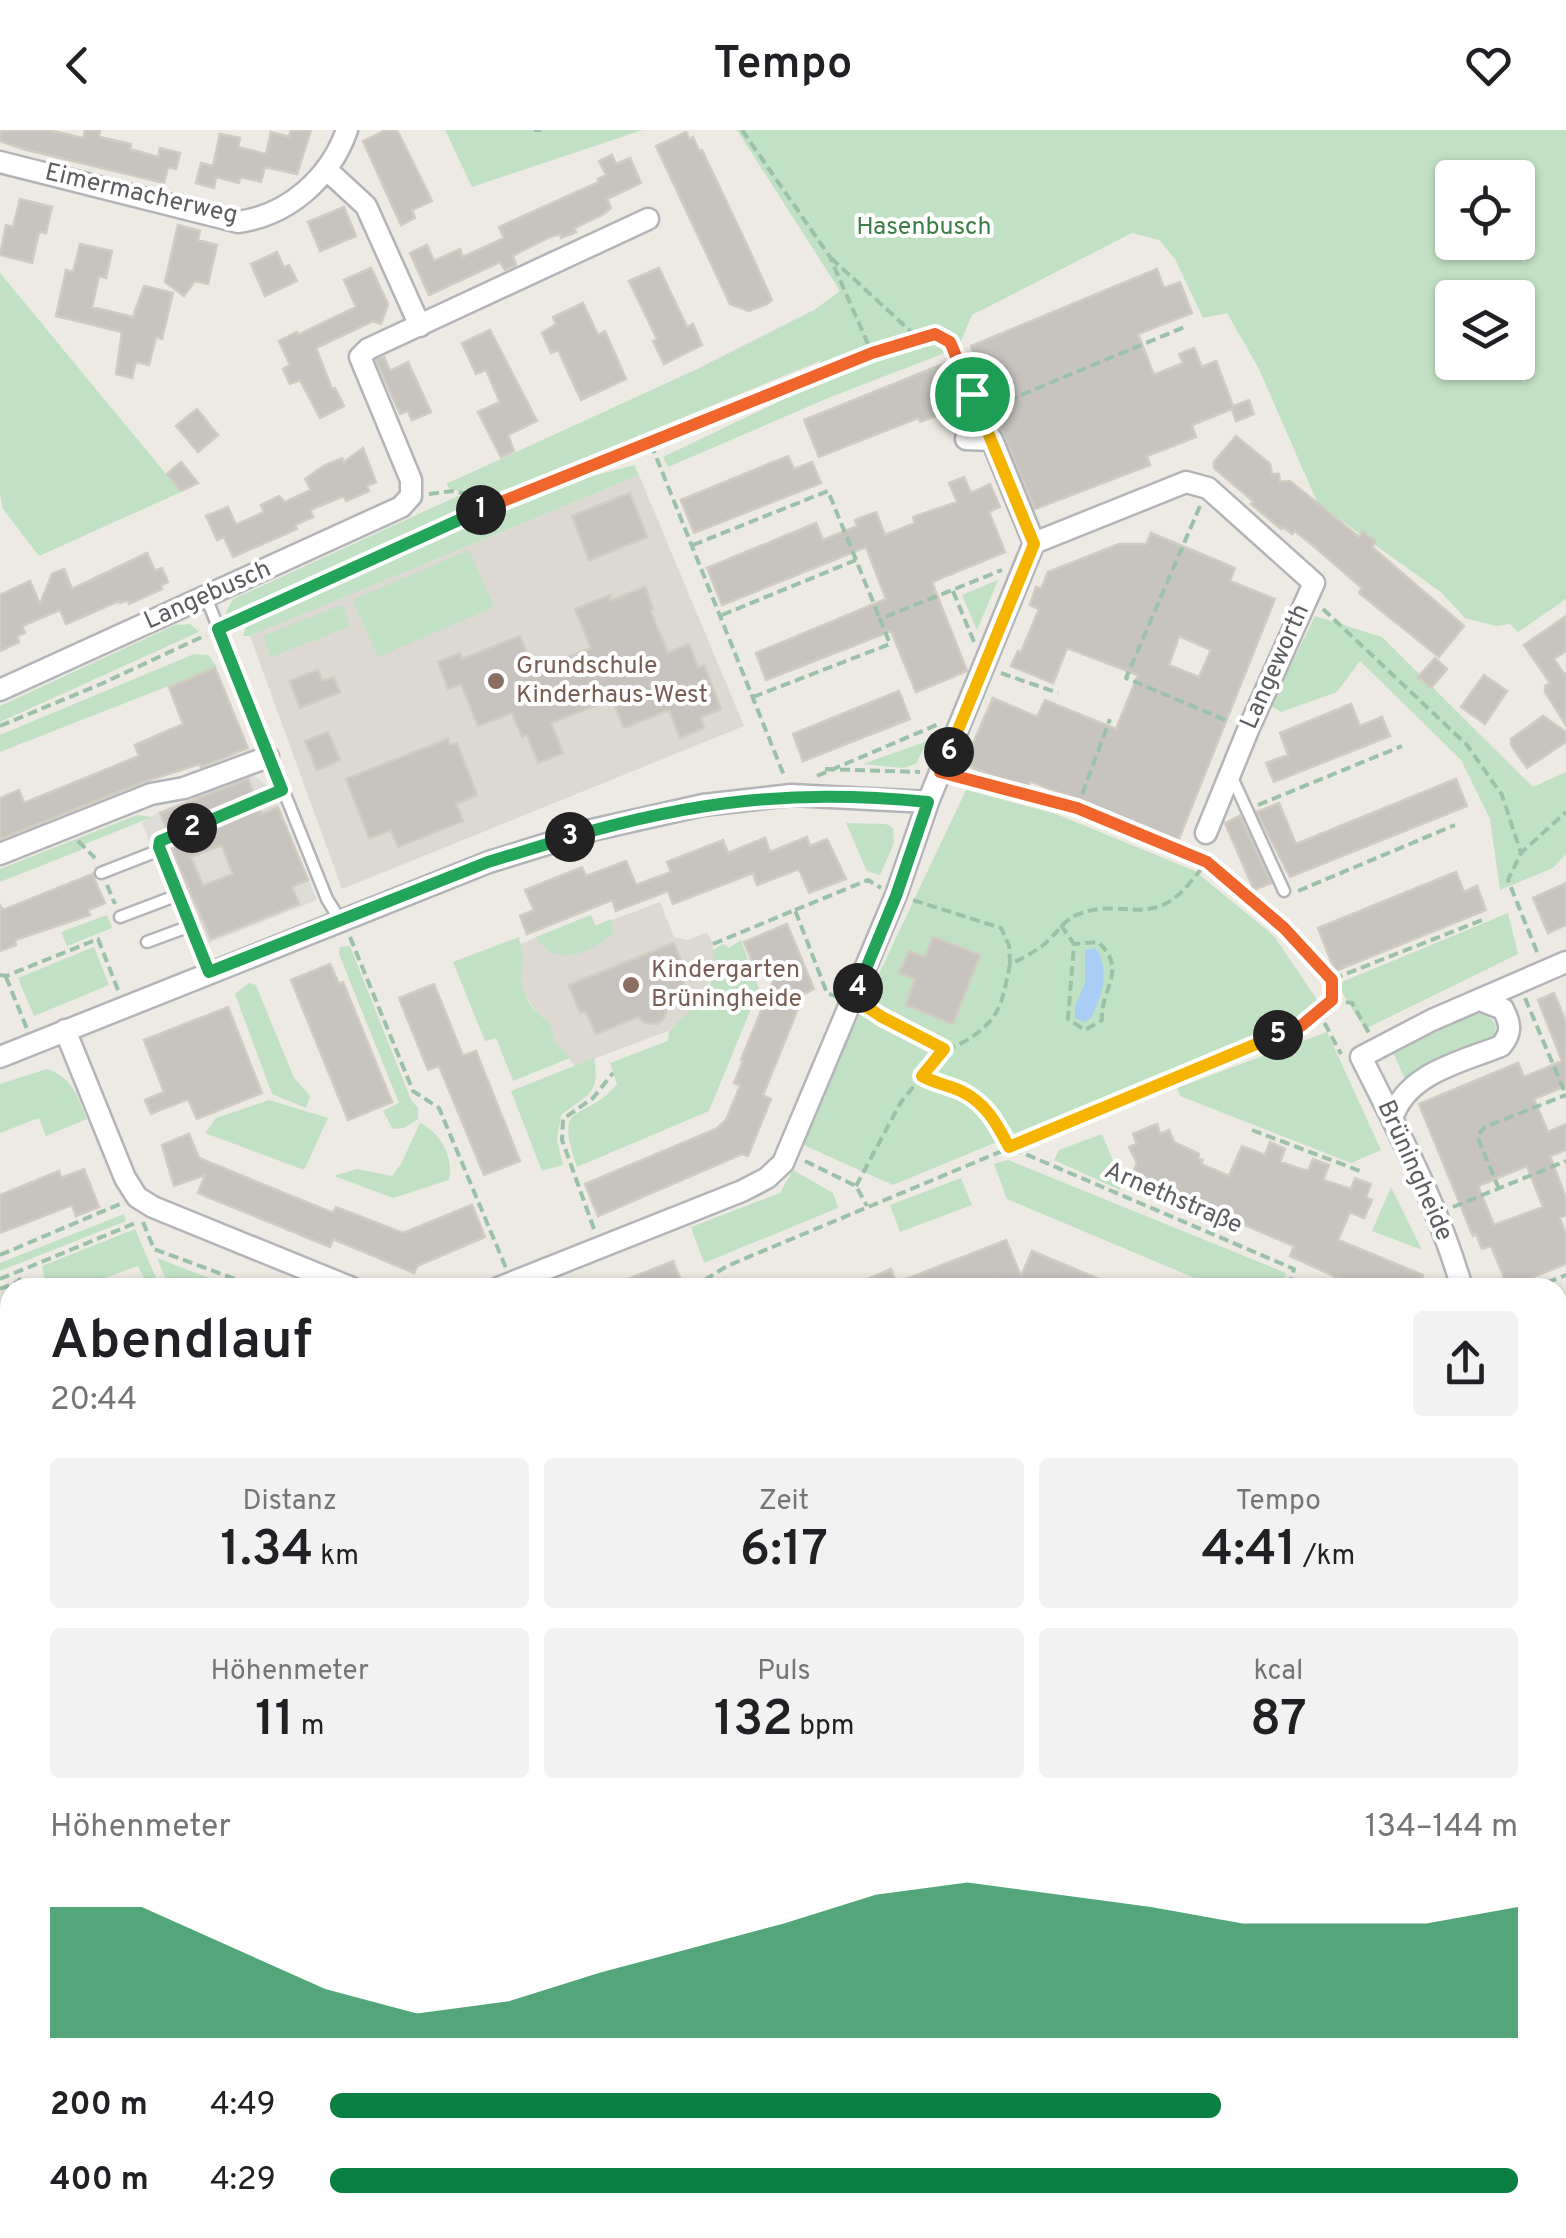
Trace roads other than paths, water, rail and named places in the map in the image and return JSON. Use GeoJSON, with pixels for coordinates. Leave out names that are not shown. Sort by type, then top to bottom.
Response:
{"type":"FeatureCollection","features":[{"type":"Feature","properties":{"kind":"street","name":"Eimermacherweg"},"geometry":{"type":"LineString","coordinates":[[0,162],[238,222],[262,218],[306,191],[326,169],[347,130]]}},
{"type":"Feature","properties":{"kind":"street"},"geometry":{"type":"LineString","coordinates":[[326,169],[366,206],[420,326],[648,219]]}},
{"type":"Feature","properties":{"kind":"street","name":"Langebusch"},"geometry":{"type":"LineString","coordinates":[[0,690],[386,516],[411,496],[411,480],[401,452],[360,356],[420,326]]}},
{"type":"Feature","properties":{"kind":"street"},"geometry":{"type":"LineString","coordinates":[[522,1278],[742,1192],[766,1178],[789,1153],[845,997],[879,954],[928,802],[1030,552],[992,440],[966,439]]}},
{"type":"Feature","properties":{"kind":"street","name":"Langeworth"},"geometry":{"type":"LineString","coordinates":[[1030,552],[1186,482],[1208,488],[1314,583],[1206,833]]}},
{"type":"Feature","properties":{"kind":"street"},"geometry":{"type":"LineString","coordinates":[[0,854],[150,794],[184,788],[268,757]]}},
{"type":"Feature","properties":{"kind":"street"},"geometry":{"type":"LineString","coordinates":[[0,1057],[488,862],[592,830],[703,805],[792,795],[875,796],[928,802]]}},
{"type":"Feature","properties":{"kind":"street"},"geometry":{"type":"LineString","coordinates":[[1480,1000],[1566,962]]}},
{"type":"Feature","properties":{"kind":"street"},"geometry":{"type":"LineString","coordinates":[[1392,1119],[1400,1099],[1418,1082],[1501,1046],[1508,1038],[1510,1028],[1503,1009],[1480,1000]]}},
{"type":"Feature","properties":{"kind":"street","name":"Brüningheide"},"geometry":{"type":"LineString","coordinates":[[1458,1278],[1392,1119],[1369,1052],[1480,1000]]}},
{"type":"Feature","properties":{"kind":"street"},"geometry":{"type":"LineString","coordinates":[[65,1030],[125,1178],[137,1197],[154,1208],[327,1278]]}},
{"type":"Feature","properties":{"kind":"lane"},"geometry":{"type":"LineString","coordinates":[[206,597],[268,757],[327,898],[340,920]]}},
{"type":"Feature","properties":{"kind":"lane"},"geometry":{"type":"LineString","coordinates":[[1230,773],[1284,891]]}},
{"type":"Feature","properties":{"kind":"lane"},"geometry":{"type":"LineString","coordinates":[[209,972],[160,850],[160,841],[282,790]]}},
{"type":"Feature","properties":{"kind":"lane"},"geometry":{"type":"LineString","coordinates":[[101,873],[160,850]]}},
{"type":"Feature","properties":{"kind":"lane"},"geometry":{"type":"LineString","coordinates":[[120,917],[178,894]]}},
{"type":"Feature","properties":{"kind":"lane"},"geometry":{"type":"LineString","coordinates":[[146,942],[190,926]]}},
{"type":"Feature","properties":{"kind":"water"},"geometry":{"type":"Polygon","coordinates":[[[1095,948],[1103,964],[1103,983],[1094,1011],[1084,1022],[1075,1018],[1075,1007],[1085,983],[1085,950],[1095,948]]]}},
{"type":"Feature","properties":{"kind":"place","name":"Grundschule Kinderhaus-West"},"geometry":{"type":"Point","coordinates":[496,681]}},
{"type":"Feature","properties":{"kind":"place","name":"Kindergarten Brüningheide"},"geometry":{"type":"Point","coordinates":[631,985]}},
{"type":"Feature","properties":{"kind":"park label","name":"Hasenbusch"},"geometry":{"type":"Point","coordinates":[924,228]}}]}
